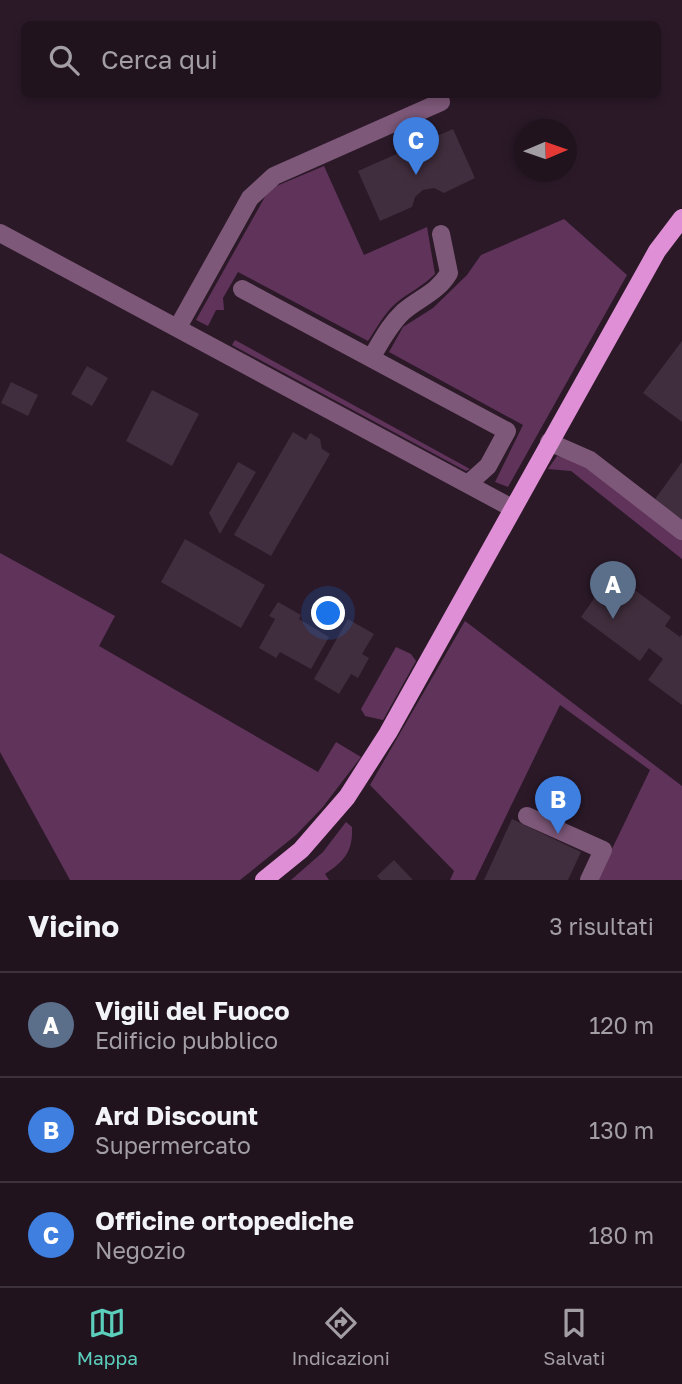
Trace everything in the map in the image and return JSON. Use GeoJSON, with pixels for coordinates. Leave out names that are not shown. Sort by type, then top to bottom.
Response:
{"type":"FeatureCollection","features":[{"type":"Feature","properties":{"kind":"main road"},"geometry":{"type":"LineString","coordinates":[[264,880],[301,850],[347,797],[388,733],[657,251],[682,218]]}},
{"type":"Feature","properties":{"kind":"street"},"geometry":{"type":"LineString","coordinates":[[178,327],[250,198],[264,184],[274,176],[441,102]]}},
{"type":"Feature","properties":{"kind":"street"},"geometry":{"type":"LineString","coordinates":[[0,233],[512,508]]}},
{"type":"Feature","properties":{"kind":"street"},"geometry":{"type":"LineString","coordinates":[[371,358],[393,322],[405,310],[442,285],[449,274],[441,234]]}},
{"type":"Feature","properties":{"kind":"street"},"geometry":{"type":"LineString","coordinates":[[242,289],[507,431],[488,466],[468,484]]}},
{"type":"Feature","properties":{"kind":"street"},"geometry":{"type":"LineString","coordinates":[[549,442],[590,460],[682,531]]}},
{"type":"Feature","properties":{"kind":"street"},"geometry":{"type":"LineString","coordinates":[[527,816],[603,850],[589,880]]}},
{"type":"Feature","properties":{"kind":"shaded area"},"geometry":{"type":"Polygon","coordinates":[[[324,166],[364,255],[427,227],[435,274],[391,308],[368,341],[238,272],[223,298],[224,310],[216,310],[208,326],[196,320],[266,195],[274,187],[324,166]]]}},
{"type":"Feature","properties":{"kind":"shaded area"},"geometry":{"type":"Polygon","coordinates":[[[564,219],[627,275],[508,487],[495,482],[523,425],[389,352],[403,327],[433,308],[467,275],[481,255],[564,219]]]}},
{"type":"Feature","properties":{"kind":"shaded area"},"geometry":{"type":"Polygon","coordinates":[[[235,340],[470,469],[466,471],[232,345],[235,340]]]}},
{"type":"Feature","properties":{"kind":"shaded area"},"geometry":{"type":"Polygon","coordinates":[[[557,456],[583,462],[682,540],[682,559],[571,471],[548,469],[557,456]]]}},
{"type":"Feature","properties":{"kind":"shaded area"},"geometry":{"type":"Polygon","coordinates":[[[0,553],[115,616],[99,646],[318,772],[336,742],[361,757],[322,808],[296,835],[240,880],[70,880],[0,752],[0,553]]]}},
{"type":"Feature","properties":{"kind":"shaded area"},"geometry":{"type":"Polygon","coordinates":[[[465,621],[682,786],[682,880],[597,880],[650,770],[560,705],[475,880],[450,880],[454,871],[370,785],[465,621]]]}},
{"type":"Feature","properties":{"kind":"shaded area"},"geometry":{"type":"Polygon","coordinates":[[[396,647],[411,654],[416,661],[383,720],[365,716],[361,709],[396,647]]]}},
{"type":"Feature","properties":{"kind":"shaded area"},"geometry":{"type":"Polygon","coordinates":[[[346,822],[352,827],[351,843],[342,860],[325,874],[329,880],[291,880],[323,852],[346,822]]]}},
{"type":"Feature","properties":{"kind":"building"},"geometry":{"type":"Polygon","coordinates":[[[453,129],[475,178],[444,193],[434,188],[423,190],[415,197],[412,207],[380,221],[358,171],[453,129]]]}},
{"type":"Feature","properties":{"kind":"building"},"geometry":{"type":"Polygon","coordinates":[[[682,341],[682,422],[643,393],[682,341]]]}},
{"type":"Feature","properties":{"kind":"building"},"geometry":{"type":"Polygon","coordinates":[[[87,366],[108,378],[92,406],[71,394],[87,366]]]}},
{"type":"Feature","properties":{"kind":"building"},"geometry":{"type":"Polygon","coordinates":[[[11,382],[38,395],[28,416],[1,403],[11,382]]]}},
{"type":"Feature","properties":{"kind":"building"},"geometry":{"type":"Polygon","coordinates":[[[152,390],[199,414],[172,466],[126,441],[152,390]]]}},
{"type":"Feature","properties":{"kind":"building"},"geometry":{"type":"Polygon","coordinates":[[[293,432],[306,440],[310,433],[320,439],[322,449],[330,454],[271,556],[234,535],[293,432]]]}},
{"type":"Feature","properties":{"kind":"building"},"geometry":{"type":"Polygon","coordinates":[[[238,462],[256,472],[220,534],[209,513],[238,462]]]}},
{"type":"Feature","properties":{"kind":"building"},"geometry":{"type":"Polygon","coordinates":[[[682,462],[682,523],[653,502],[682,462]]]}},
{"type":"Feature","properties":{"kind":"building"},"geometry":{"type":"Polygon","coordinates":[[[185,539],[265,585],[241,628],[161,582],[185,539]]]}},
{"type":"Feature","properties":{"kind":"building"},"geometry":{"type":"Polygon","coordinates":[[[612,573],[671,617],[665,626],[680,637],[682,634],[682,705],[648,680],[663,659],[649,648],[640,661],[581,617],[612,573]]]}},
{"type":"Feature","properties":{"kind":"building"},"geometry":{"type":"Polygon","coordinates":[[[278,602],[301,615],[299,619],[329,637],[311,669],[280,652],[276,658],[259,648],[275,619],[269,616],[278,602]]]}},
{"type":"Feature","properties":{"kind":"building"},"geometry":{"type":"Polygon","coordinates":[[[348,619],[374,634],[362,654],[369,658],[358,678],[351,674],[339,694],[314,679],[348,619]]]}},
{"type":"Feature","properties":{"kind":"building"},"geometry":{"type":"Polygon","coordinates":[[[512,819],[581,852],[568,880],[484,880],[512,819]]]}},
{"type":"Feature","properties":{"kind":"building"},"geometry":{"type":"Polygon","coordinates":[[[394,860],[413,880],[381,880],[377,876],[394,860]]]}},
{"type":"Feature","properties":{"kind":"place","name":"Officine ortopediche"},"geometry":{"type":"Point","coordinates":[416,175]}},
{"type":"Feature","properties":{"kind":"place","name":"Vigili del Fuoco"},"geometry":{"type":"Point","coordinates":[613,619]}},
{"type":"Feature","properties":{"kind":"place","name":"Ard Discount"},"geometry":{"type":"Point","coordinates":[558,834]}}]}
